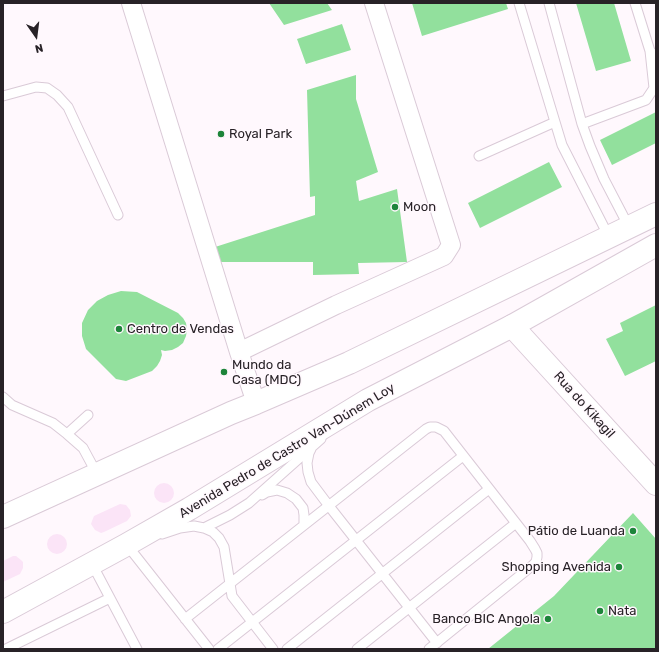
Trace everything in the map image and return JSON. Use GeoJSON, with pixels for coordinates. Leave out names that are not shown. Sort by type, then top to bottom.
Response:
{"type":"FeatureCollection","features":[{"type":"Feature","properties":{"kind":"main road"},"geometry":{"type":"LineString","coordinates":[[3,517],[231,413],[349,363],[656,214]]}},
{"type":"Feature","properties":{"kind":"main road","name":"Avenida Pedro de Castro Van-Dúnem Loy"},"geometry":{"type":"LineString","coordinates":[[7,608],[92,564],[189,509],[368,400],[512,326],[656,245]]}},
{"type":"Feature","properties":{"kind":"main road","name":"Rua do Kikagil"},"geometry":{"type":"LineString","coordinates":[[512,326],[656,484]]}},
{"type":"Feature","properties":{"kind":"street"},"geometry":{"type":"LineString","coordinates":[[131,3],[256,403]]}},
{"type":"Feature","properties":{"kind":"street"},"geometry":{"type":"LineString","coordinates":[[239,352],[336,305],[444,256],[451,246],[374,3]]}},
{"type":"Feature","properties":{"kind":"lane"},"geometry":{"type":"LineString","coordinates":[[519,3],[562,145],[609,237]]}},
{"type":"Feature","properties":{"kind":"lane"},"geometry":{"type":"LineString","coordinates":[[549,3],[582,124],[604,179],[629,227]]}},
{"type":"Feature","properties":{"kind":"lane"},"geometry":{"type":"LineString","coordinates":[[582,124],[646,100],[654,88],[653,54],[635,3]]}},
{"type":"Feature","properties":{"kind":"lane"},"geometry":{"type":"LineString","coordinates":[[3,96],[36,87],[47,88],[57,95],[68,107],[118,215]]}},
{"type":"Feature","properties":{"kind":"lane"},"geometry":{"type":"LineString","coordinates":[[479,156],[556,122]]}},
{"type":"Feature","properties":{"kind":"lane"},"geometry":{"type":"LineString","coordinates":[[3,397],[12,404],[53,423],[67,434],[83,448],[97,474]]}},
{"type":"Feature","properties":{"kind":"lane"},"geometry":{"type":"LineString","coordinates":[[248,503],[368,400]]}},
{"type":"Feature","properties":{"kind":"lane"},"geometry":{"type":"LineString","coordinates":[[67,434],[88,415]]}},
{"type":"Feature","properties":{"kind":"lane"},"geometry":{"type":"LineString","coordinates":[[185,619],[328,506],[426,430],[436,427],[444,431],[536,549],[536,562],[433,646],[409,608],[328,506],[311,482],[308,472],[308,463],[309,453],[313,446]]}},
{"type":"Feature","properties":{"kind":"lane"},"geometry":{"type":"LineString","coordinates":[[218,649],[463,456]]}},
{"type":"Feature","properties":{"kind":"lane"},"geometry":{"type":"LineString","coordinates":[[287,649],[489,489]]}},
{"type":"Feature","properties":{"kind":"lane"},"geometry":{"type":"LineString","coordinates":[[204,528],[230,515],[267,492],[277,490],[287,493],[296,499],[303,508],[304,526]]}},
{"type":"Feature","properties":{"kind":"lane"},"geometry":{"type":"LineString","coordinates":[[357,649],[516,523]]}},
{"type":"Feature","properties":{"kind":"lane"},"geometry":{"type":"LineString","coordinates":[[208,649],[126,545],[180,528],[194,526],[213,532],[219,538],[224,547],[232,596],[273,649]]}},
{"type":"Feature","properties":{"kind":"lane"},"geometry":{"type":"LineString","coordinates":[[92,564],[137,649]]}},
{"type":"Feature","properties":{"kind":"lane"},"geometry":{"type":"LineString","coordinates":[[6,649],[110,598]]}},
{"type":"Feature","properties":{"kind":"shaded area"},"geometry":{"type":"Polygon","coordinates":[[[164,483],[171,486],[174,493],[171,500],[164,503],[157,500],[154,493],[157,486],[164,483]]]}},
{"type":"Feature","properties":{"kind":"shaded area"},"geometry":{"type":"Polygon","coordinates":[[[120,504],[126,505],[130,510],[131,516],[127,521],[101,533],[95,530],[91,524],[94,516],[120,504]]]}},
{"type":"Feature","properties":{"kind":"shaded area"},"geometry":{"type":"Polygon","coordinates":[[[57,534],[64,537],[67,544],[64,551],[57,554],[50,551],[47,544],[50,537],[57,534]]]}},
{"type":"Feature","properties":{"kind":"shaded area"},"geometry":{"type":"Polygon","coordinates":[[[16,556],[23,562],[23,568],[20,574],[3,582],[3,561],[16,556]]]}},
{"type":"Feature","properties":{"kind":"building"},"geometry":{"type":"Polygon","coordinates":[[[269,3],[327,3],[332,10],[284,25],[269,3]]]}},
{"type":"Feature","properties":{"kind":"building"},"geometry":{"type":"Polygon","coordinates":[[[412,3],[506,3],[508,9],[422,36],[412,3]]]}},
{"type":"Feature","properties":{"kind":"building"},"geometry":{"type":"Polygon","coordinates":[[[576,3],[614,3],[631,61],[596,71],[576,3]]]}},
{"type":"Feature","properties":{"kind":"building"},"geometry":{"type":"Polygon","coordinates":[[[342,24],[351,50],[306,64],[297,39],[342,24]]]}},
{"type":"Feature","properties":{"kind":"building"},"geometry":{"type":"Polygon","coordinates":[[[356,75],[356,99],[378,172],[356,181],[359,201],[397,189],[407,262],[358,263],[359,274],[313,275],[313,262],[218,262],[212,248],[315,215],[315,196],[310,197],[307,90],[356,75]]]}},
{"type":"Feature","properties":{"kind":"building"},"geometry":{"type":"Polygon","coordinates":[[[656,112],[656,143],[612,165],[600,140],[656,112]]]}},
{"type":"Feature","properties":{"kind":"building"},"geometry":{"type":"Polygon","coordinates":[[[549,162],[562,187],[480,228],[468,203],[549,162]]]}},
{"type":"Feature","properties":{"kind":"building"},"geometry":{"type":"Polygon","coordinates":[[[121,291],[137,292],[178,313],[186,323],[187,330],[183,343],[178,347],[172,350],[161,350],[162,355],[160,361],[152,371],[126,381],[116,379],[86,349],[82,336],[82,323],[88,310],[97,301],[108,295],[121,291]]]}},
{"type":"Feature","properties":{"kind":"building"},"geometry":{"type":"Polygon","coordinates":[[[656,305],[656,361],[625,376],[606,339],[623,331],[620,323],[656,305]]]}},
{"type":"Feature","properties":{"kind":"building","name":"Shopping Avenida"},"geometry":{"type":"Polygon","coordinates":[[[633,513],[656,539],[656,649],[488,649],[554,596],[633,513]]]}},
{"type":"Feature","properties":{"kind":"place","name":"Royal Park"},"geometry":{"type":"Point","coordinates":[221,134]}},
{"type":"Feature","properties":{"kind":"place","name":"Moon"},"geometry":{"type":"Point","coordinates":[395,207]}},
{"type":"Feature","properties":{"kind":"place","name":"Centro de Vendas"},"geometry":{"type":"Point","coordinates":[119,329]}},
{"type":"Feature","properties":{"kind":"place","name":"Mundo da Casa (MDC)"},"geometry":{"type":"Point","coordinates":[224,372]}},
{"type":"Feature","properties":{"kind":"place","name":"Pátio de Luanda"},"geometry":{"type":"Point","coordinates":[633,531]}},
{"type":"Feature","properties":{"kind":"place","name":"Shopping Avenida"},"geometry":{"type":"Point","coordinates":[619,567]}},
{"type":"Feature","properties":{"kind":"place","name":"Nata"},"geometry":{"type":"Point","coordinates":[600,611]}},
{"type":"Feature","properties":{"kind":"place","name":"Banco BIC Angola"},"geometry":{"type":"Point","coordinates":[548,619]}}]}
